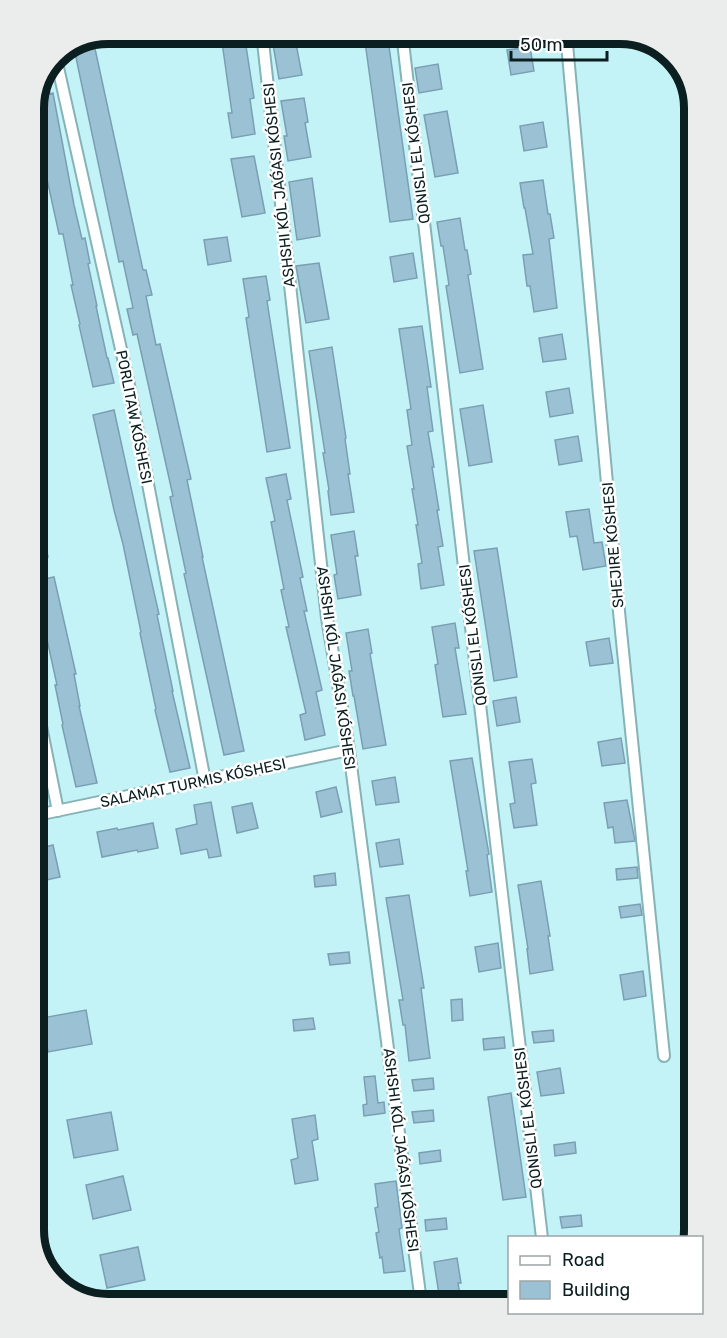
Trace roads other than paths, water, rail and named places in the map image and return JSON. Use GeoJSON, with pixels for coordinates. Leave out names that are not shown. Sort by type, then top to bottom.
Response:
{"type":"FeatureCollection","features":[{"type":"Feature","properties":{"kind":"street"},"geometry":{"type":"LineString","coordinates":[[263,44],[327,618],[349,750],[420,1294]]}},
{"type":"Feature","properties":{"kind":"street"},"geometry":{"type":"LineString","coordinates":[[403,44],[542,1236]]}},
{"type":"Feature","properties":{"kind":"street","name":"SHEJIRE KÓSHESI"},"geometry":{"type":"LineString","coordinates":[[568,44],[618,594],[664,1056]]}},
{"type":"Feature","properties":{"kind":"street"},"geometry":{"type":"LineString","coordinates":[[59,67],[129,385],[205,781]]}},
{"type":"Feature","properties":{"kind":"street"},"geometry":{"type":"LineString","coordinates":[[44,741],[58,811]]}},
{"type":"Feature","properties":{"kind":"street"},"geometry":{"type":"LineString","coordinates":[[44,814],[349,750]]}}]}
